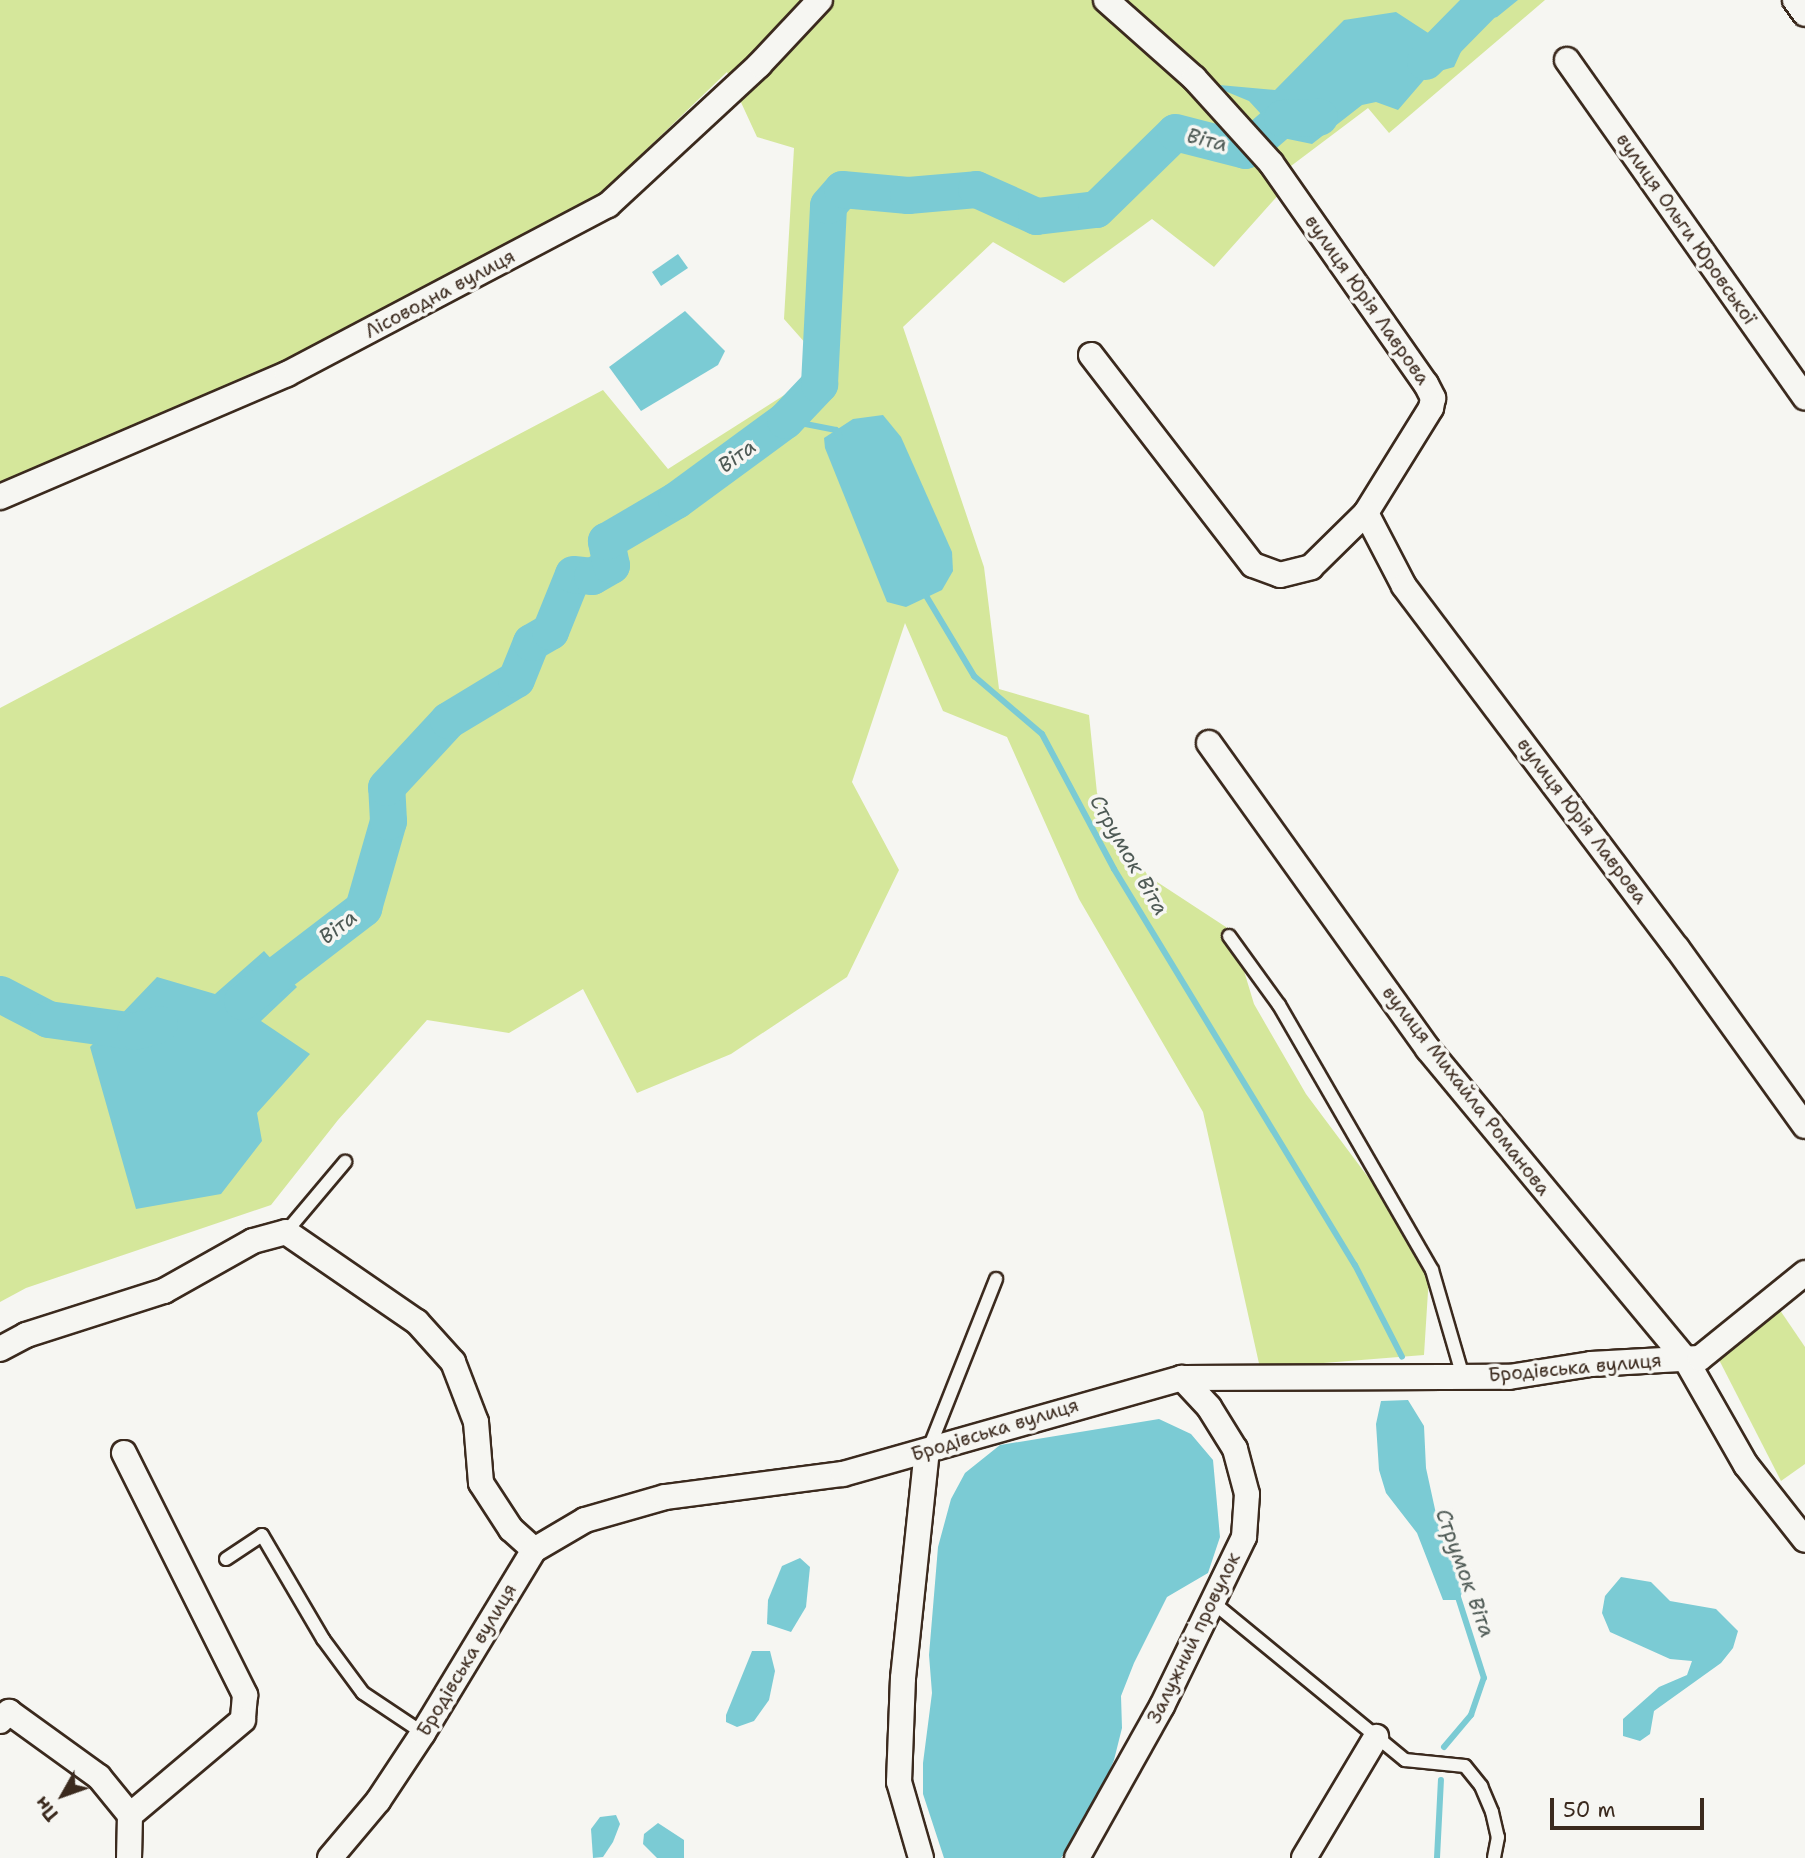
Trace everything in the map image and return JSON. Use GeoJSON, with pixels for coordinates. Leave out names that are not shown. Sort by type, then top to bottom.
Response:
{"type":"FeatureCollection","features":[{"type":"Feature","properties":{"kind":"street","name":"Лісоводна вулиця"},"geometry":{"type":"LineString","coordinates":[[0,497],[287,374],[608,205],[760,65],[820,0]]}},
{"type":"Feature","properties":{"kind":"street","name":"вулиця Юрія Лаврова"},"geometry":{"type":"LineString","coordinates":[[1091,355],[1253,565],[1280,575],[1311,566],[1366,513],[1433,398],[1393,332],[1270,163],[1194,78],[1106,0]]}},
{"type":"Feature","properties":{"kind":"street"},"geometry":{"type":"LineString","coordinates":[[1795,0],[1805,14]]}},
{"type":"Feature","properties":{"kind":"street","name":"вулиця Ольги Юровської"},"geometry":{"type":"LineString","coordinates":[[1567,60],[1805,398]]}},
{"type":"Feature","properties":{"kind":"street","name":"вулиця Юрія Лаврова"},"geometry":{"type":"LineString","coordinates":[[1366,513],[1404,586],[1677,948],[1805,1126]]}},
{"type":"Feature","properties":{"kind":"street","name":"вулиця Михайла Романова"},"geometry":{"type":"LineString","coordinates":[[1209,743],[1428,1049],[1686,1360],[1746,1465],[1805,1540]]}},
{"type":"Feature","properties":{"kind":"street"},"geometry":{"type":"LineString","coordinates":[[0,1349],[26,1335],[164,1291],[253,1241],[286,1232],[417,1322],[453,1362],[476,1422],[481,1483],[511,1530],[534,1550]]}},
{"type":"Feature","properties":{"kind":"street","name":"Бродівська вулиця"},"geometry":{"type":"LineString","coordinates":[[330,1858],[378,1801],[423,1734],[534,1550],[585,1520],[665,1497],[843,1474],[928,1451],[1017,1421],[1182,1378],[1463,1377],[1686,1360],[1714,1350],[1805,1273]]}},
{"type":"Feature","properties":{"kind":"street","name":"Залужний провулок"},"geometry":{"type":"LineString","coordinates":[[1077,1858],[1214,1604],[1244,1537],[1247,1494],[1235,1449],[1209,1407],[1182,1378]]}},
{"type":"Feature","properties":{"kind":"street"},"geometry":{"type":"LineString","coordinates":[[920,1858],[899,1782],[902,1678],[928,1451]]}},
{"type":"Feature","properties":{"kind":"street"},"geometry":{"type":"LineString","coordinates":[[124,1453],[245,1695],[243,1720],[130,1815]]}},
{"type":"Feature","properties":{"kind":"street"},"geometry":{"type":"LineString","coordinates":[[3,1710],[99,1777],[130,1815],[129,1858]]}},
{"type":"Feature","properties":{"kind":"street"},"geometry":{"type":"LineString","coordinates":[[1304,1858],[1376,1737]]}},
{"type":"Feature","properties":{"kind":"lane"},"geometry":{"type":"LineString","coordinates":[[1229,936],[1279,1005],[1432,1270],[1463,1377]]}},
{"type":"Feature","properties":{"kind":"lane"},"geometry":{"type":"LineString","coordinates":[[286,1232],[345,1162]]}},
{"type":"Feature","properties":{"kind":"lane"},"geometry":{"type":"LineString","coordinates":[[928,1451],[996,1279]]}},
{"type":"Feature","properties":{"kind":"lane"},"geometry":{"type":"LineString","coordinates":[[226,1559],[262,1535],[323,1639],[363,1693],[423,1734]]}},
{"type":"Feature","properties":{"kind":"lane"},"geometry":{"type":"LineString","coordinates":[[1214,1604],[1405,1760],[1465,1766],[1481,1786],[1492,1812],[1498,1838],[1494,1858]]}},
{"type":"Feature","properties":{"kind":"green space"},"geometry":{"type":"Polygon","coordinates":[[[0,0],[1545,0],[1389,133],[1368,108],[1287,169],[1281,192],[1214,267],[1152,219],[1064,283],[993,242],[903,327],[984,567],[999,689],[1089,715],[1097,793],[1148,876],[1232,931],[1254,1004],[1306,1094],[1430,1260],[1424,1355],[1260,1368],[1203,1112],[1079,899],[1007,737],[943,711],[905,623],[852,782],[899,870],[847,977],[731,1054],[637,1093],[583,989],[509,1033],[427,1020],[338,1120],[271,1205],[26,1288],[0,1302],[0,708],[603,390],[668,469],[811,378],[815,354],[784,319],[794,148],[757,137],[727,72],[597,197],[275,365],[0,483],[0,0]]]}},
{"type":"Feature","properties":{"kind":"green space"},"geometry":{"type":"Polygon","coordinates":[[[1773,1300],[1805,1347],[1805,1464],[1781,1481],[1714,1350],[1773,1300]]]}},
{"type":"Feature","properties":{"kind":"water"},"geometry":{"type":"Polygon","coordinates":[[[1493,0],[1518,0],[1497,17],[1474,23],[1454,67],[1429,74],[1398,110],[1376,102],[1362,105],[1312,144],[1283,138],[1249,101],[1208,84],[1275,90],[1344,20],[1396,12],[1439,40],[1493,0]]]}},
{"type":"Feature","properties":{"kind":"water"},"geometry":{"type":"Polygon","coordinates":[[[678,254],[688,268],[661,286],[652,272],[678,254]]]}},
{"type":"Feature","properties":{"kind":"water"},"geometry":{"type":"Polygon","coordinates":[[[685,311],[725,351],[718,365],[641,411],[609,367],[685,311]]]}},
{"type":"Feature","properties":{"kind":"water"},"geometry":{"type":"Polygon","coordinates":[[[883,415],[901,437],[952,552],[953,571],[942,590],[906,607],[887,602],[825,448],[824,438],[853,419],[883,415]]]}},
{"type":"Feature","properties":{"kind":"water"},"geometry":{"type":"Polygon","coordinates":[[[264,951],[297,987],[261,1021],[310,1054],[257,1113],[262,1141],[221,1194],[136,1209],[90,1047],[157,977],[215,994],[264,951]]]}},
{"type":"Feature","properties":{"kind":"water"},"geometry":{"type":"Polygon","coordinates":[[[1408,1400],[1424,1426],[1426,1468],[1438,1523],[1461,1568],[1464,1588],[1459,1600],[1443,1600],[1417,1533],[1386,1493],[1379,1470],[1376,1424],[1381,1401],[1408,1400]]]}},
{"type":"Feature","properties":{"kind":"water"},"geometry":{"type":"Polygon","coordinates":[[[1159,1419],[1191,1434],[1213,1460],[1220,1537],[1208,1573],[1167,1597],[1134,1663],[1121,1696],[1122,1728],[1114,1760],[1087,1824],[1061,1858],[944,1858],[923,1794],[923,1763],[932,1693],[929,1655],[938,1547],[951,1499],[965,1473],[1000,1445],[1159,1419]]]}},
{"type":"Feature","properties":{"kind":"water"},"geometry":{"type":"Polygon","coordinates":[[[800,1558],[810,1567],[806,1607],[791,1632],[767,1624],[768,1600],[782,1566],[800,1558]]]}},
{"type":"Feature","properties":{"kind":"water"},"geometry":{"type":"Polygon","coordinates":[[[1621,1577],[1651,1582],[1670,1601],[1716,1609],[1738,1631],[1733,1648],[1721,1663],[1654,1711],[1650,1734],[1640,1741],[1623,1736],[1623,1719],[1659,1687],[1687,1675],[1692,1661],[1670,1659],[1610,1632],[1602,1613],[1605,1596],[1621,1577]]]}},
{"type":"Feature","properties":{"kind":"water"},"geometry":{"type":"Polygon","coordinates":[[[752,1651],[770,1651],[775,1671],[769,1700],[754,1721],[737,1727],[726,1722],[726,1715],[752,1651]]]}},
{"type":"Feature","properties":{"kind":"water"},"geometry":{"type":"Polygon","coordinates":[[[616,1815],[620,1824],[613,1842],[603,1857],[593,1858],[591,1829],[600,1817],[616,1815]]]}},
{"type":"Feature","properties":{"kind":"water"},"geometry":{"type":"Polygon","coordinates":[[[658,1823],[684,1840],[684,1858],[657,1858],[643,1844],[644,1834],[658,1823]]]}},
{"type":"Feature","properties":{"kind":"waterway","name":"Віта"},"geometry":{"type":"LineString","coordinates":[[1425,61],[1485,0]]}},
{"type":"Feature","properties":{"kind":"waterway","name":"Віта"},"geometry":{"type":"LineString","coordinates":[[242,1001],[363,908],[388,821],[386,787],[448,720],[516,679],[531,642],[550,631],[573,574],[592,576],[611,565],[606,541],[676,500],[785,420],[819,384],[828,205],[842,189],[908,195],[976,189],[1036,216],[1096,209],[1175,132],[1245,150],[1282,118],[1319,117]]}},
{"type":"Feature","properties":{"kind":"waterway","name":"Струмок Віта"},"geometry":{"type":"LineString","coordinates":[[785,420],[836,430],[840,437]]}},
{"type":"Feature","properties":{"kind":"waterway","name":"Струмок Віта"},"geometry":{"type":"LineString","coordinates":[[925,594],[974,676],[1042,734],[1114,869],[1355,1265],[1402,1357]]}},
{"type":"Feature","properties":{"kind":"waterway","name":"Віта"},"geometry":{"type":"LineString","coordinates":[[0,994],[48,1019],[135,1031],[159,1024]]}},
{"type":"Feature","properties":{"kind":"waterway","name":"Струмок Віта"},"geometry":{"type":"LineString","coordinates":[[1444,1747],[1471,1715],[1484,1678],[1457,1594]]}},
{"type":"Feature","properties":{"kind":"waterway","name":"Струмок Віта"},"geometry":{"type":"LineString","coordinates":[[1437,1858],[1441,1780]]}}]}
